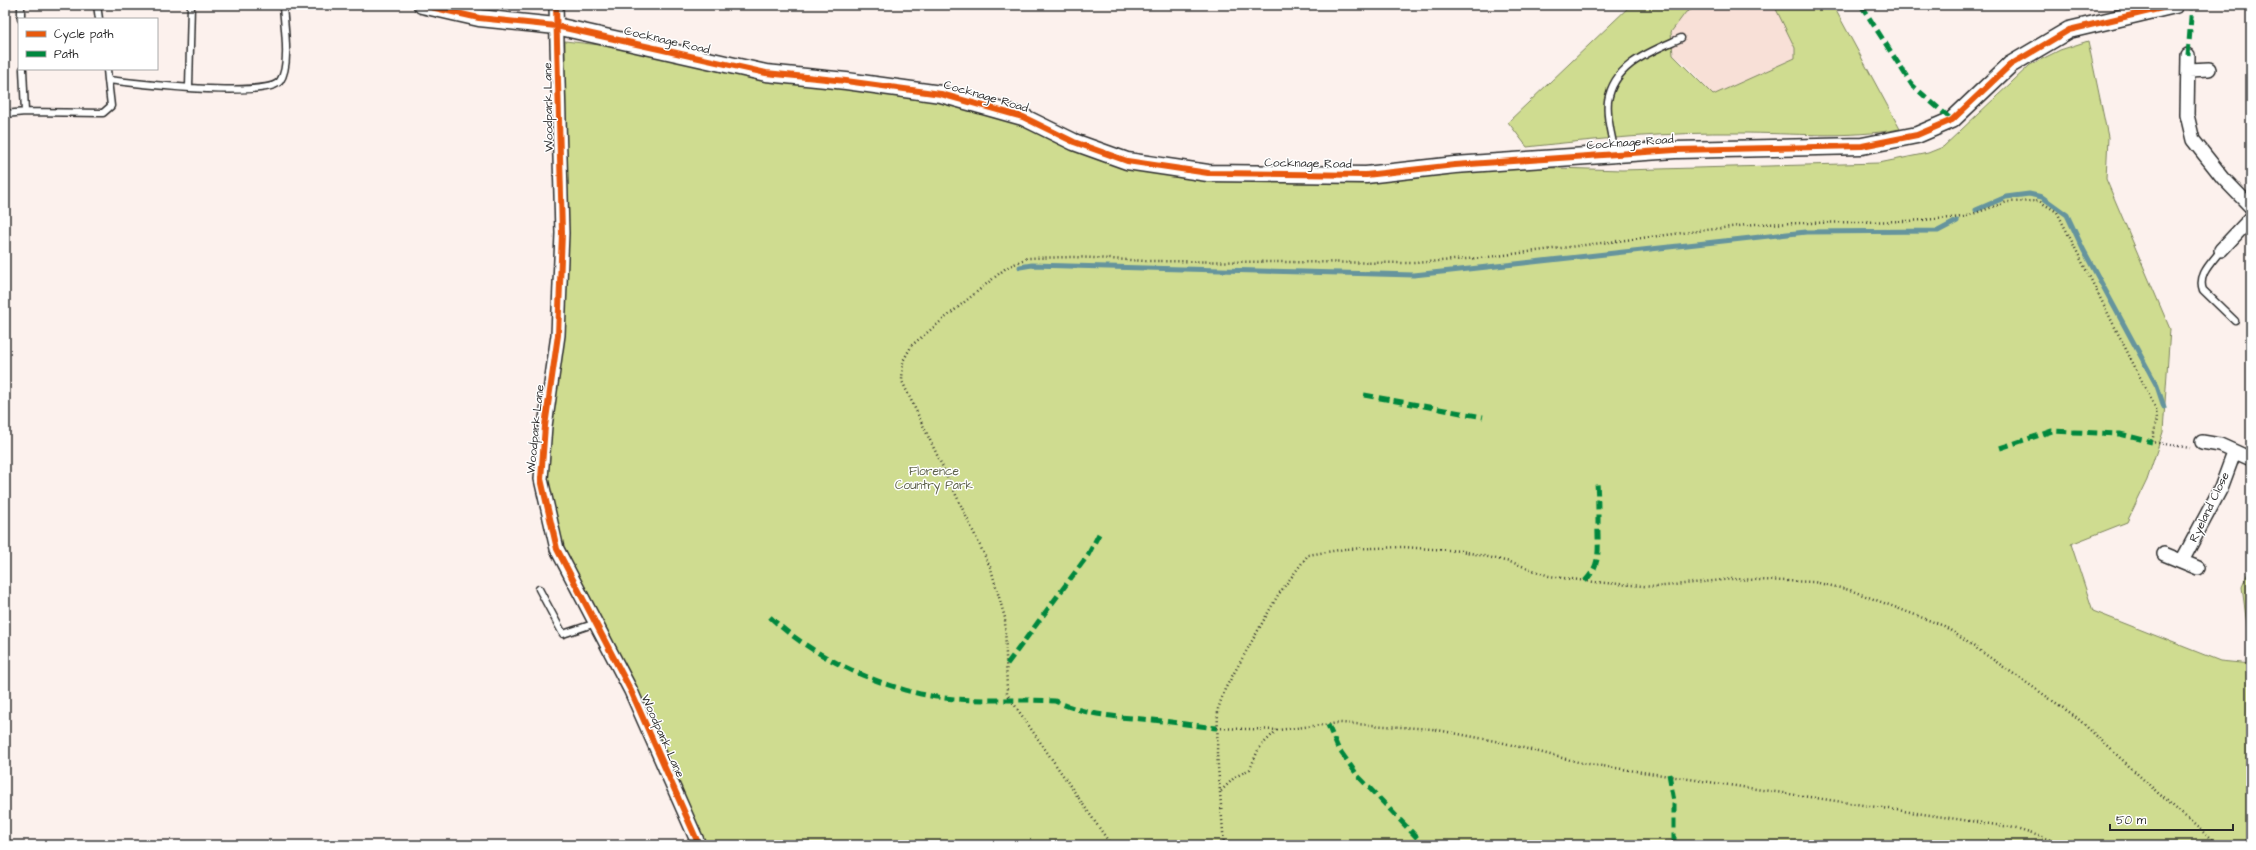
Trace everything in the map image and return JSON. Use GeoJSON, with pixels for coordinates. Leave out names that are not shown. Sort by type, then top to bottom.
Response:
{"type":"FeatureCollection","features":[{"type":"Feature","properties":{"kind":"street","name":"Cocknage Road"},"geometry":{"type":"LineString","coordinates":[[422,5],[479,18],[556,26],[766,73],[846,81],[941,94],[1023,116],[1074,142],[1127,161],[1208,173],[1366,175],[1455,165],[1675,150],[1862,146],[1917,135],[1952,120],[2010,65],[2069,30],[2175,5]]}},
{"type":"Feature","properties":{"kind":"street","name":"Woodpark Lane"},"geometry":{"type":"LineString","coordinates":[[556,5],[562,233],[558,335],[545,426],[541,479],[558,549],[631,691],[699,845]]}},
{"type":"Feature","properties":{"kind":"street"},"geometry":{"type":"LineString","coordinates":[[2188,55],[2188,115],[2193,140],[2223,178],[2251,207]]}},
{"type":"Feature","properties":{"kind":"street"},"geometry":{"type":"LineString","coordinates":[[2189,70],[2210,69]]}},
{"type":"Feature","properties":{"kind":"street"},"geometry":{"type":"LineString","coordinates":[[2221,250],[2251,218]]}},
{"type":"Feature","properties":{"kind":"street"},"geometry":{"type":"LineString","coordinates":[[2202,442],[2220,445],[2234,453],[2251,459]]}},
{"type":"Feature","properties":{"kind":"street","name":"Ryeland Close"},"geometry":{"type":"LineString","coordinates":[[2182,561],[2221,488],[2234,453]]}},
{"type":"Feature","properties":{"kind":"street"},"geometry":{"type":"LineString","coordinates":[[2164,554],[2198,568]]}},
{"type":"Feature","properties":{"kind":"lane"},"geometry":{"type":"LineString","coordinates":[[21,5],[21,18]]}},
{"type":"Feature","properties":{"kind":"lane"},"geometry":{"type":"LineString","coordinates":[[97,5],[99,18]]}},
{"type":"Feature","properties":{"kind":"lane"},"geometry":{"type":"LineString","coordinates":[[189,87],[192,5]]}},
{"type":"Feature","properties":{"kind":"lane"},"geometry":{"type":"LineString","coordinates":[[108,80],[214,90],[249,89],[274,85],[279,82],[283,74],[286,61],[283,6]]}},
{"type":"Feature","properties":{"kind":"lane"},"geometry":{"type":"LineString","coordinates":[[1615,154],[1608,118],[1608,101],[1616,78],[1627,67],[1649,52],[1681,38]]}},
{"type":"Feature","properties":{"kind":"lane"},"geometry":{"type":"LineString","coordinates":[[23,70],[25,112]]}},
{"type":"Feature","properties":{"kind":"lane"},"geometry":{"type":"LineString","coordinates":[[5,114],[25,112],[103,113],[111,106],[107,70]]}},
{"type":"Feature","properties":{"kind":"lane"},"geometry":{"type":"LineString","coordinates":[[2221,250],[2204,272],[2202,286],[2203,290],[2235,321]]}},
{"type":"Feature","properties":{"kind":"lane"},"geometry":{"type":"LineString","coordinates":[[539,589],[563,634],[596,623]]}},
{"type":"Feature","properties":{"kind":"path"},"geometry":{"type":"LineString","coordinates":[[1111,845],[1008,694],[1005,618],[991,569],[902,381],[903,361],[912,345],[1006,268],[1027,258],[1075,257],[1146,261],[1414,263],[1480,258],[1755,224],[1908,221],[1964,217],[2007,202],[2039,201],[2057,212],[2156,409],[2157,419],[2152,442],[2191,448],[2202,442]]}},
{"type":"Feature","properties":{"kind":"path"},"geometry":{"type":"LineString","coordinates":[[1224,845],[1217,753],[1218,709],[1225,689],[1278,595],[1308,555],[1345,550],[1403,547],[1462,551],[1514,563],[1549,576],[1655,587],[1732,579],[1814,582],[1850,590],[1944,626],[2075,716],[2158,794],[2218,845]]}},
{"type":"Feature","properties":{"kind":"path"},"geometry":{"type":"LineString","coordinates":[[1217,728],[1278,730],[1340,723],[1432,729],[1500,742],[1582,763],[2010,827],[2068,845]]}},
{"type":"Feature","properties":{"kind":"path"},"geometry":{"type":"LineString","coordinates":[[1220,791],[1235,777],[1250,769],[1259,748],[1278,730]]}},
{"type":"Feature","properties":{"kind":"shaded area"},"geometry":{"type":"Polygon","coordinates":[[[1702,5],[1774,5],[1795,48],[1795,58],[1713,95],[1685,64],[1673,55],[1671,32],[1686,12],[1702,5]]]}},
{"type":"Feature","properties":{"kind":"green space"},"geometry":{"type":"Polygon","coordinates":[[[1631,5],[1702,5],[1686,12],[1671,32],[1673,55],[1713,95],[1795,58],[1795,48],[1774,5],[1833,5],[1900,129],[1840,135],[1713,133],[1660,135],[1527,147],[1508,122],[1631,5]]]}},
{"type":"Feature","properties":{"kind":"green space","name":"Florence Country Park"},"geometry":{"type":"Polygon","coordinates":[[[565,41],[678,54],[941,94],[1127,161],[1208,173],[1455,165],[1622,170],[1879,163],[1928,153],[1943,147],[2030,65],[2060,50],[2088,41],[2108,137],[2106,179],[2170,329],[2163,432],[2147,480],[2127,522],[2071,544],[2093,611],[2220,661],[2251,664],[2251,845],[699,845],[557,549],[541,479],[562,233],[565,41]]]}},
{"type":"Feature","properties":{"kind":"green space"},"geometry":{"type":"Polygon","coordinates":[[[2251,568],[2251,655],[2242,587],[2251,568]]]}},
{"type":"Feature","properties":{"kind":"waterway"},"geometry":{"type":"LineString","coordinates":[[1976,210],[2006,197],[2029,194],[2042,197],[2067,215],[2083,249],[2157,386],[2164,407]]}},
{"type":"Feature","properties":{"kind":"waterway"},"geometry":{"type":"LineString","coordinates":[[1020,267],[1032,265],[1414,275],[1806,232],[1938,231],[1957,221]]}},
{"type":"Feature","properties":{"kind":"marked path"},"geometry":{"type":"LineString","coordinates":[[1861,5],[1912,85],[1952,120]]}},
{"type":"Feature","properties":{"kind":"marked path"},"geometry":{"type":"LineString","coordinates":[[2188,55],[2192,5]]}},
{"type":"Feature","properties":{"kind":"marked path"},"geometry":{"type":"LineString","coordinates":[[1364,395],[1483,417]]}},
{"type":"Feature","properties":{"kind":"marked path"},"geometry":{"type":"LineString","coordinates":[[2000,448],[2052,431],[2120,434],[2152,442]]}},
{"type":"Feature","properties":{"kind":"marked path"},"geometry":{"type":"LineString","coordinates":[[1585,581],[1591,574],[1597,561],[1598,554],[1597,483]]}},
{"type":"Feature","properties":{"kind":"marked path"},"geometry":{"type":"LineString","coordinates":[[1007,664],[1088,555],[1099,534]]}},
{"type":"Feature","properties":{"kind":"marked path"},"geometry":{"type":"LineString","coordinates":[[770,617],[809,647],[856,672],[881,682],[931,696],[955,699],[1055,701],[1080,710],[1103,715],[1217,728]]}},
{"type":"Feature","properties":{"kind":"marked path"},"geometry":{"type":"LineString","coordinates":[[1328,725],[1338,748],[1358,776],[1424,845]]}},
{"type":"Feature","properties":{"kind":"marked path"},"geometry":{"type":"LineString","coordinates":[[1669,774],[1674,801],[1674,845]]}},
{"type":"Feature","properties":{"kind":"cycle path"},"geometry":{"type":"LineString","coordinates":[[422,5],[479,18],[556,26],[766,73],[846,81],[941,94],[1023,117],[1074,142],[1127,161],[1208,173],[1366,175],[1455,165],[1675,150],[1862,146],[1917,135],[1952,120],[2010,65],[2069,30],[2175,5]]}},
{"type":"Feature","properties":{"kind":"cycle path"},"geometry":{"type":"LineString","coordinates":[[556,5],[562,233],[558,335],[545,426],[541,479],[557,549],[631,691],[699,845]]}}]}
